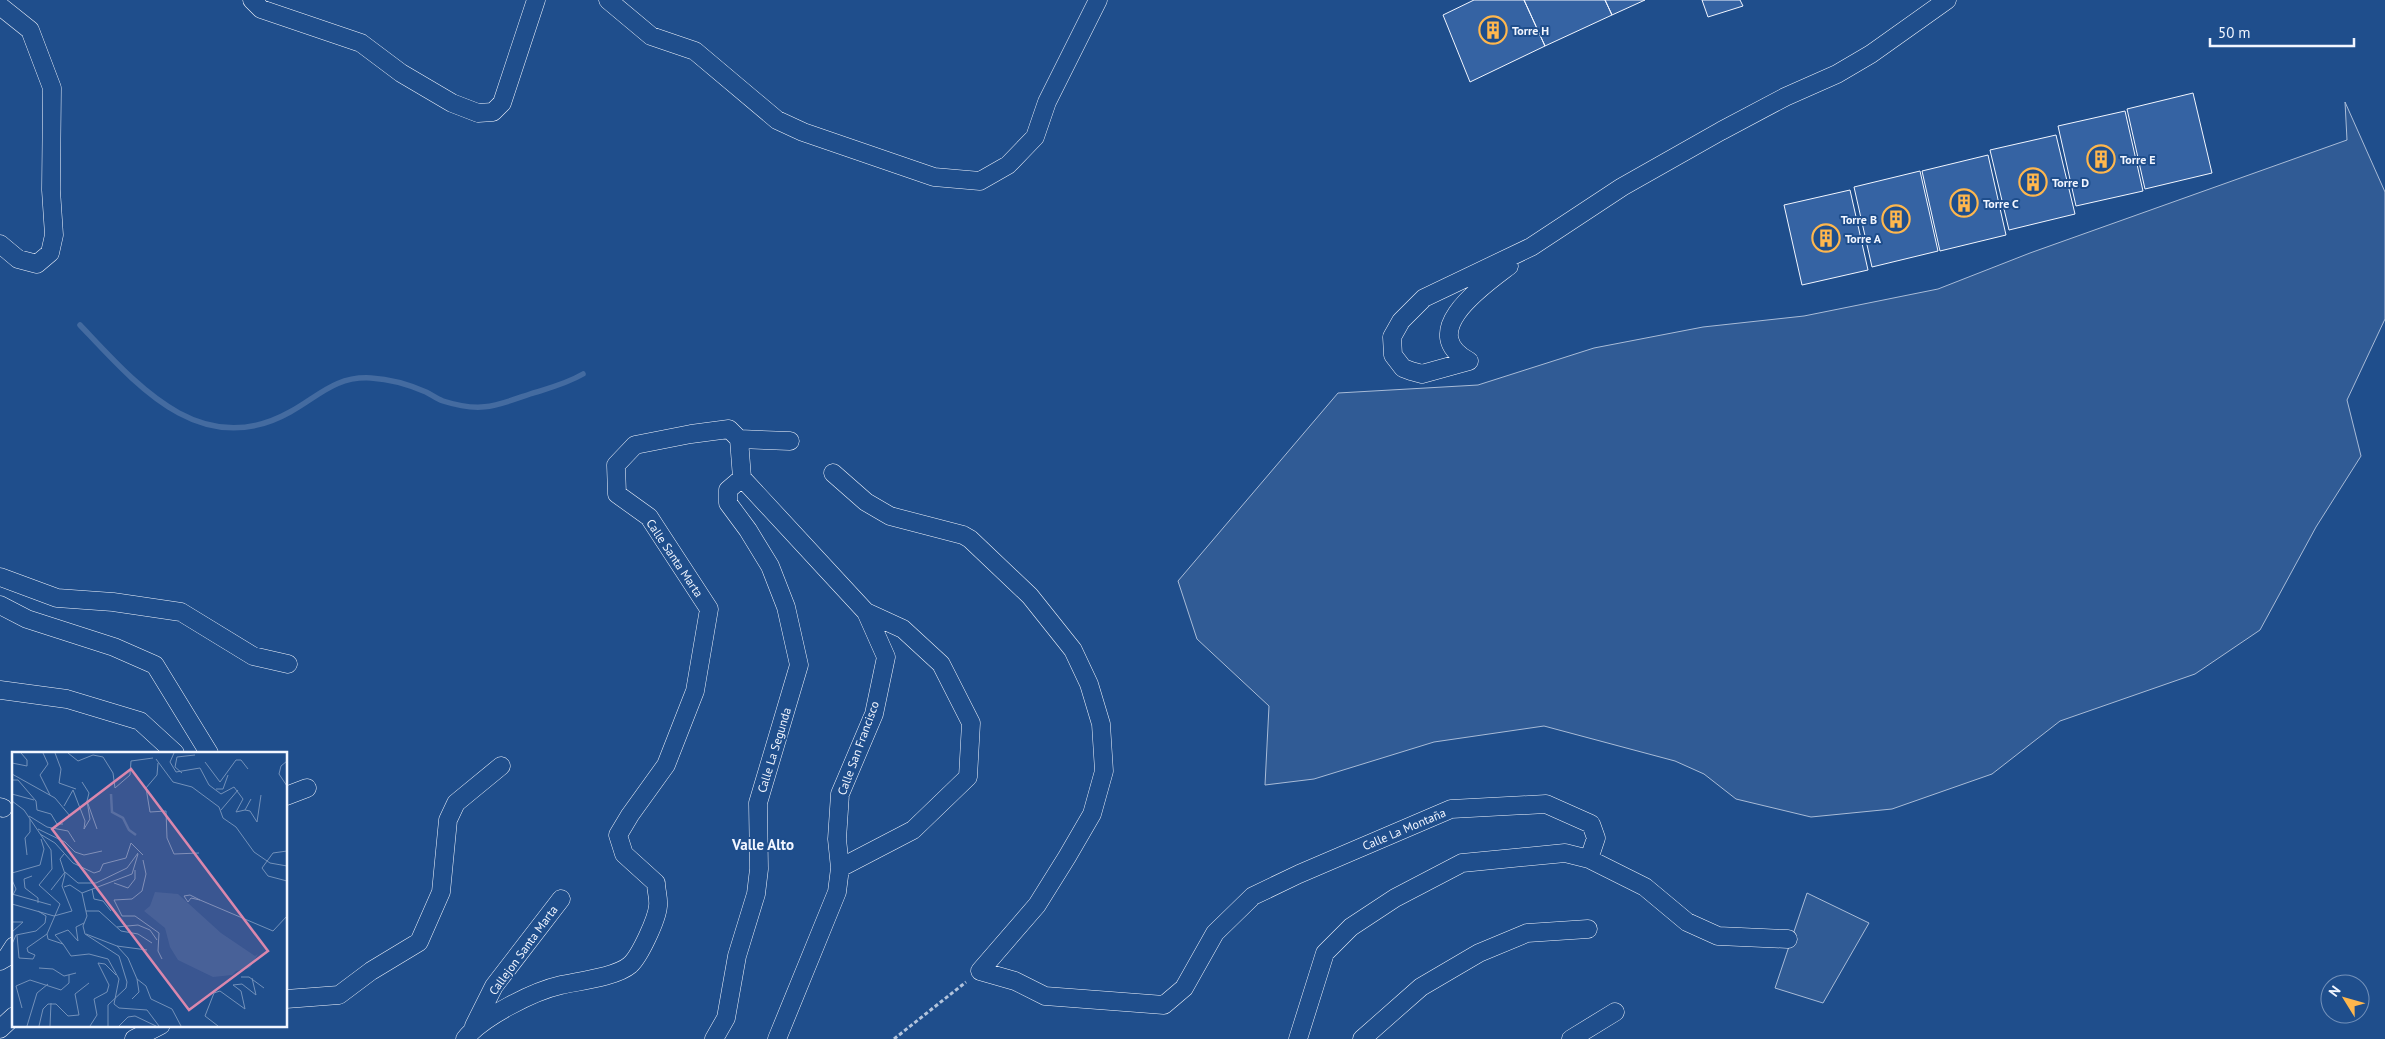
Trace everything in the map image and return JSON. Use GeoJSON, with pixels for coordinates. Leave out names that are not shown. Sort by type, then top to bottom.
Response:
{"type":"FeatureCollection","features":[{"type":"Feature","properties":{"kind":"street"},"geometry":{"type":"LineString","coordinates":[[252,0],[261,9],[361,43],[401,73],[452,103],[478,113],[493,112],[502,103],[536,0]]}},
{"type":"Feature","properties":{"kind":"street"},"geometry":{"type":"LineString","coordinates":[[608,0],[651,36],[695,51],[777,120],[803,132],[934,178],[980,180],[1008,165],[1036,137],[1047,102],[1098,0]]}},
{"type":"Feature","properties":{"kind":"street"},"geometry":{"type":"LineString","coordinates":[[1531,247],[1424,298],[1401,321],[1392,337],[1393,355],[1403,368],[1422,374],[1469,361],[1460,356],[1452,347],[1449,339],[1454,317],[1467,299],[1531,247],[1622,187],[1721,131],[1785,97],[1837,74],[1871,54],[1947,0]]}},
{"type":"Feature","properties":{"kind":"street"},"geometry":{"type":"LineString","coordinates":[[0,6],[30,30],[52,88],[51,190],[54,235],[50,253],[37,264],[18,258],[0,244]]}},
{"type":"Feature","properties":{"kind":"street","name":"Calle Santa Marta"},"geometry":{"type":"LineString","coordinates":[[469,1034],[498,1012],[558,986],[600,978],[630,965],[644,943],[658,907],[656,883],[624,854],[618,835],[666,765],[695,691],[710,609],[649,517],[616,494],[616,465],[635,445],[691,434],[729,430],[739,439]]}},
{"type":"Feature","properties":{"kind":"street"},"geometry":{"type":"LineString","coordinates":[[742,478],[739,439],[790,441]]}},
{"type":"Feature","properties":{"kind":"street"},"geometry":{"type":"LineString","coordinates":[[833,472],[866,502],[890,516],[963,535],[970,539],[1030,596],[1072,650],[1091,692],[1100,724],[1104,771],[1092,814],[1037,905],[980,971]]}},
{"type":"Feature","properties":{"kind":"street","name":"Calle San Francisco"},"geometry":{"type":"LineString","coordinates":[[742,478],[866,612],[886,657],[874,714],[840,794],[837,839],[840,868],[837,892],[777,1039]]}},
{"type":"Feature","properties":{"kind":"street","name":"Calle La Segunda"},"geometry":{"type":"LineString","coordinates":[[714,1039],[726,1018],[737,956],[756,894],[759,869],[758,803],[799,665],[786,607],[770,566],[728,503],[728,490],[742,478]]}},
{"type":"Feature","properties":{"kind":"street"},"geometry":{"type":"LineString","coordinates":[[0,577],[57,598],[113,602],[181,612],[253,656],[288,664]]}},
{"type":"Feature","properties":{"kind":"street"},"geometry":{"type":"LineString","coordinates":[[0,605],[27,619],[114,647],[155,665],[208,752]]}},
{"type":"Feature","properties":{"kind":"street"},"geometry":{"type":"LineString","coordinates":[[840,868],[913,830],[968,777],[971,723],[941,664],[903,629],[866,612]]}},
{"type":"Feature","properties":{"kind":"street"},"geometry":{"type":"LineString","coordinates":[[0,690],[67,699],[140,721],[174,752]]}},
{"type":"Feature","properties":{"kind":"street"},"geometry":{"type":"LineString","coordinates":[[288,999],[339,995],[371,971],[419,942],[441,892],[448,820],[456,802],[501,766]]}},
{"type":"Feature","properties":{"kind":"street"},"geometry":{"type":"LineString","coordinates":[[288,795],[307,788]]}},
{"type":"Feature","properties":{"kind":"street","name":"Calle La Montaña"},"geometry":{"type":"LineString","coordinates":[[980,971],[1015,981],[1045,996],[1164,1005],[1184,988],[1215,933],[1253,896],[1452,809],[1546,804],[1591,824],[1596,838],[1590,859]]}},
{"type":"Feature","properties":{"kind":"street"},"geometry":{"type":"LineString","coordinates":[[1298,1039],[1325,953],[1351,927],[1395,898],[1462,863],[1565,853],[1590,859],[1645,887],[1687,922],[1718,936],[1788,939]]}},
{"type":"Feature","properties":{"kind":"street","name":"Callejon Santa Marta"},"geometry":{"type":"LineString","coordinates":[[469,1034],[494,986],[561,899]]}},
{"type":"Feature","properties":{"kind":"street"},"geometry":{"type":"LineString","coordinates":[[1362,1039],[1421,987],[1479,952],[1527,933],[1588,929]]}},
{"type":"Feature","properties":{"kind":"street"},"geometry":{"type":"LineString","coordinates":[[0,961],[7,957],[12,949]]}},
{"type":"Feature","properties":{"kind":"street"},"geometry":{"type":"LineString","coordinates":[[1571,1039],[1616,1012]]}},
{"type":"Feature","properties":{"kind":"street"},"geometry":{"type":"LineString","coordinates":[[0,1029],[12,1018]]}},
{"type":"Feature","properties":{"kind":"street"},"geometry":{"type":"LineString","coordinates":[[134,1039],[158,1026]]}},
{"type":"Feature","properties":{"kind":"path"},"geometry":{"type":"LineString","coordinates":[[894,1039],[980,971]]}},
{"type":"Feature","properties":{"kind":"shaded area"},"geometry":{"type":"Polygon","coordinates":[[[2345,102],[2385,192],[2385,319],[2347,400],[2361,456],[2316,527],[2260,630],[2195,674],[2060,721],[1992,774],[1892,809],[1811,817],[1736,799],[1704,774],[1675,761],[1544,726],[1434,742],[1314,779],[1265,785],[1269,706],[1197,639],[1178,581],[1338,393],[1478,385],[1594,348],[1703,327],[1804,316],[1938,289],[2030,253],[2347,140],[2345,102]]]}},
{"type":"Feature","properties":{"kind":"shaded area"},"geometry":{"type":"Polygon","coordinates":[[[1807,893],[1869,923],[1823,1003],[1775,988],[1807,893]]]}},
{"type":"Feature","properties":{"kind":"building","name":"Torre H"},"geometry":{"type":"Polygon","coordinates":[[[1474,0],[1524,0],[1545,46],[1470,82],[1443,15],[1474,0]]]}},
{"type":"Feature","properties":{"kind":"building"},"geometry":{"type":"Polygon","coordinates":[[[1524,0],[1605,0],[1612,15],[1545,46],[1524,0]]]}},
{"type":"Feature","properties":{"kind":"building"},"geometry":{"type":"Polygon","coordinates":[[[1605,0],[1645,0],[1612,15],[1605,0]]]}},
{"type":"Feature","properties":{"kind":"building"},"geometry":{"type":"Polygon","coordinates":[[[1702,0],[1740,0],[1743,6],[1708,17],[1702,0]]]}},
{"type":"Feature","properties":{"kind":"building"},"geometry":{"type":"Polygon","coordinates":[[[2193,93],[2212,173],[2145,189],[2127,109],[2193,93]]]}},
{"type":"Feature","properties":{"kind":"building","name":"Torre E"},"geometry":{"type":"Polygon","coordinates":[[[2125,111],[2143,191],[2076,206],[2058,126],[2125,111]]]}},
{"type":"Feature","properties":{"kind":"building","name":"Torre D"},"geometry":{"type":"Polygon","coordinates":[[[2056,135],[2075,214],[2009,230],[1990,150],[2056,135]]]}},
{"type":"Feature","properties":{"kind":"building","name":"Torre C"},"geometry":{"type":"Polygon","coordinates":[[[1988,155],[2006,235],[1940,251],[1922,171],[1988,155]]]}},
{"type":"Feature","properties":{"kind":"building","name":"Torre B"},"geometry":{"type":"Polygon","coordinates":[[[1920,171],[1938,251],[1872,267],[1854,187],[1920,171]]]}},
{"type":"Feature","properties":{"kind":"building","name":"Torre A"},"geometry":{"type":"Polygon","coordinates":[[[1850,190],[1868,270],[1802,285],[1784,205],[1850,190]]]}},
{"type":"Feature","properties":{"kind":"waterway"},"geometry":{"type":"LineString","coordinates":[[80,325],[124,371],[148,392],[173,409],[199,422],[228,428],[258,425],[290,412],[328,388],[347,380],[358,378],[371,378],[399,383],[456,405],[478,407],[507,402],[564,383],[583,374]]}},
{"type":"Feature","properties":{"kind":"place","name":"Torre H"},"geometry":{"type":"Point","coordinates":[1493,30]}},
{"type":"Feature","properties":{"kind":"place","name":"Torre E"},"geometry":{"type":"Point","coordinates":[2101,159]}},
{"type":"Feature","properties":{"kind":"place","name":"Torre D"},"geometry":{"type":"Point","coordinates":[2033,182]}},
{"type":"Feature","properties":{"kind":"place","name":"Torre C"},"geometry":{"type":"Point","coordinates":[1964,203]}},
{"type":"Feature","properties":{"kind":"place","name":"Torre B"},"geometry":{"type":"Point","coordinates":[1896,219]}},
{"type":"Feature","properties":{"kind":"place","name":"Torre A"},"geometry":{"type":"Point","coordinates":[1826,238]}},
{"type":"Feature","properties":{"kind":"district","name":"Valle Alto"},"geometry":{"type":"Point","coordinates":[763,844]}}]}
